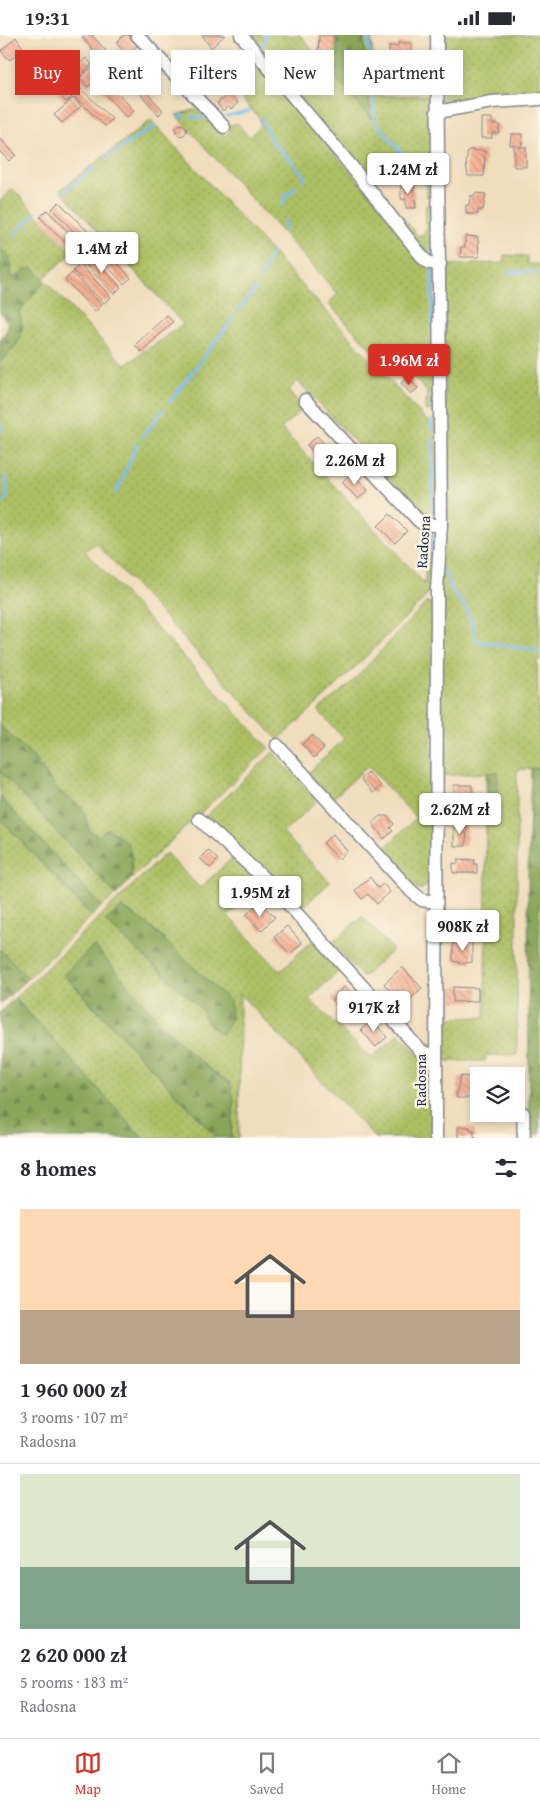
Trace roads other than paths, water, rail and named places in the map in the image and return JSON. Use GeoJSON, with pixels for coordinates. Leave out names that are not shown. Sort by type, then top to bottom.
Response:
{"type":"FeatureCollection","features":[{"type":"Feature","properties":{"kind":"street"},"geometry":{"type":"LineString","coordinates":[[137,35],[224,127]]}},
{"type":"Feature","properties":{"kind":"street"},"geometry":{"type":"LineString","coordinates":[[241,35],[348,162],[424,259],[429,263],[440,264]]}},
{"type":"Feature","properties":{"kind":"street","name":"Radosna"},"geometry":{"type":"LineString","coordinates":[[436,1138],[436,589],[441,525],[437,35]]}},
{"type":"Feature","properties":{"kind":"street"},"geometry":{"type":"LineString","coordinates":[[437,112],[492,102],[540,99]]}},
{"type":"Feature","properties":{"kind":"street"},"geometry":{"type":"LineString","coordinates":[[305,400],[419,521],[426,525],[441,525]]}},
{"type":"Feature","properties":{"kind":"street"},"geometry":{"type":"LineString","coordinates":[[277,745],[411,891],[422,900],[436,902]]}},
{"type":"Feature","properties":{"kind":"street"},"geometry":{"type":"LineString","coordinates":[[199,819],[271,885],[421,1051],[436,1057]]}},
{"type":"Feature","properties":{"kind":"street"},"geometry":{"type":"LineString","coordinates":[[524,1122],[524,1138]]}},
{"type":"Feature","properties":{"kind":"waterway"},"geometry":{"type":"LineString","coordinates":[[260,51],[266,35]]}},
{"type":"Feature","properties":{"kind":"waterway"},"geometry":{"type":"LineString","coordinates":[[368,35],[375,121],[431,189],[431,195]]}},
{"type":"Feature","properties":{"kind":"waterway"},"geometry":{"type":"LineString","coordinates":[[226,116],[249,111]]}},
{"type":"Feature","properties":{"kind":"waterway"},"geometry":{"type":"LineString","coordinates":[[179,116],[184,116]]}},
{"type":"Feature","properties":{"kind":"waterway"},"geometry":{"type":"LineString","coordinates":[[192,117],[206,118]]}},
{"type":"Feature","properties":{"kind":"waterway"},"geometry":{"type":"LineString","coordinates":[[262,119],[270,139],[305,176],[304,180]]}},
{"type":"Feature","properties":{"kind":"waterway"},"geometry":{"type":"LineString","coordinates":[[106,158],[155,126]]}},
{"type":"Feature","properties":{"kind":"waterway"},"geometry":{"type":"LineString","coordinates":[[65,191],[93,168]]}},
{"type":"Feature","properties":{"kind":"waterway"},"geometry":{"type":"LineString","coordinates":[[283,205],[285,196],[296,187]]}},
{"type":"Feature","properties":{"kind":"waterway"},"geometry":{"type":"LineString","coordinates":[[431,238],[432,207]]}},
{"type":"Feature","properties":{"kind":"waterway"},"geometry":{"type":"LineString","coordinates":[[13,236],[36,213]]}},
{"type":"Feature","properties":{"kind":"waterway"},"geometry":{"type":"LineString","coordinates":[[285,220],[285,230]]}},
{"type":"Feature","properties":{"kind":"waterway"},"geometry":{"type":"LineString","coordinates":[[431,246],[432,256]]}},
{"type":"Feature","properties":{"kind":"waterway"},"geometry":{"type":"LineString","coordinates":[[260,278],[271,253]]}},
{"type":"Feature","properties":{"kind":"waterway"},"geometry":{"type":"LineString","coordinates":[[433,371],[432,271],[435,271]]}},
{"type":"Feature","properties":{"kind":"waterway"},"geometry":{"type":"LineString","coordinates":[[508,272],[540,272]]}},
{"type":"Feature","properties":{"kind":"waterway"},"geometry":{"type":"LineString","coordinates":[[239,310],[255,289]]}},
{"type":"Feature","properties":{"kind":"waterway"},"geometry":{"type":"LineString","coordinates":[[169,403],[233,318]]}},
{"type":"Feature","properties":{"kind":"waterway"},"geometry":{"type":"LineString","coordinates":[[432,409],[433,383]]}},
{"type":"Feature","properties":{"kind":"waterway"},"geometry":{"type":"LineString","coordinates":[[142,437],[163,410]]}},
{"type":"Feature","properties":{"kind":"waterway"},"geometry":{"type":"LineString","coordinates":[[431,421],[431,429]]}},
{"type":"Feature","properties":{"kind":"waterway"},"geometry":{"type":"LineString","coordinates":[[0,423],[1,431]]}},
{"type":"Feature","properties":{"kind":"waterway"},"geometry":{"type":"LineString","coordinates":[[432,439],[432,518]]}},
{"type":"Feature","properties":{"kind":"waterway"},"geometry":{"type":"LineString","coordinates":[[116,493],[137,445]]}},
{"type":"Feature","properties":{"kind":"waterway"},"geometry":{"type":"LineString","coordinates":[[0,504],[7,497],[6,476]]}},
{"type":"Feature","properties":{"kind":"waterway"},"geometry":{"type":"LineString","coordinates":[[431,558],[432,532]]}},
{"type":"Feature","properties":{"kind":"waterway"},"geometry":{"type":"LineString","coordinates":[[444,570],[454,595],[462,601],[473,624],[475,639],[481,642],[540,651]]}}]}
